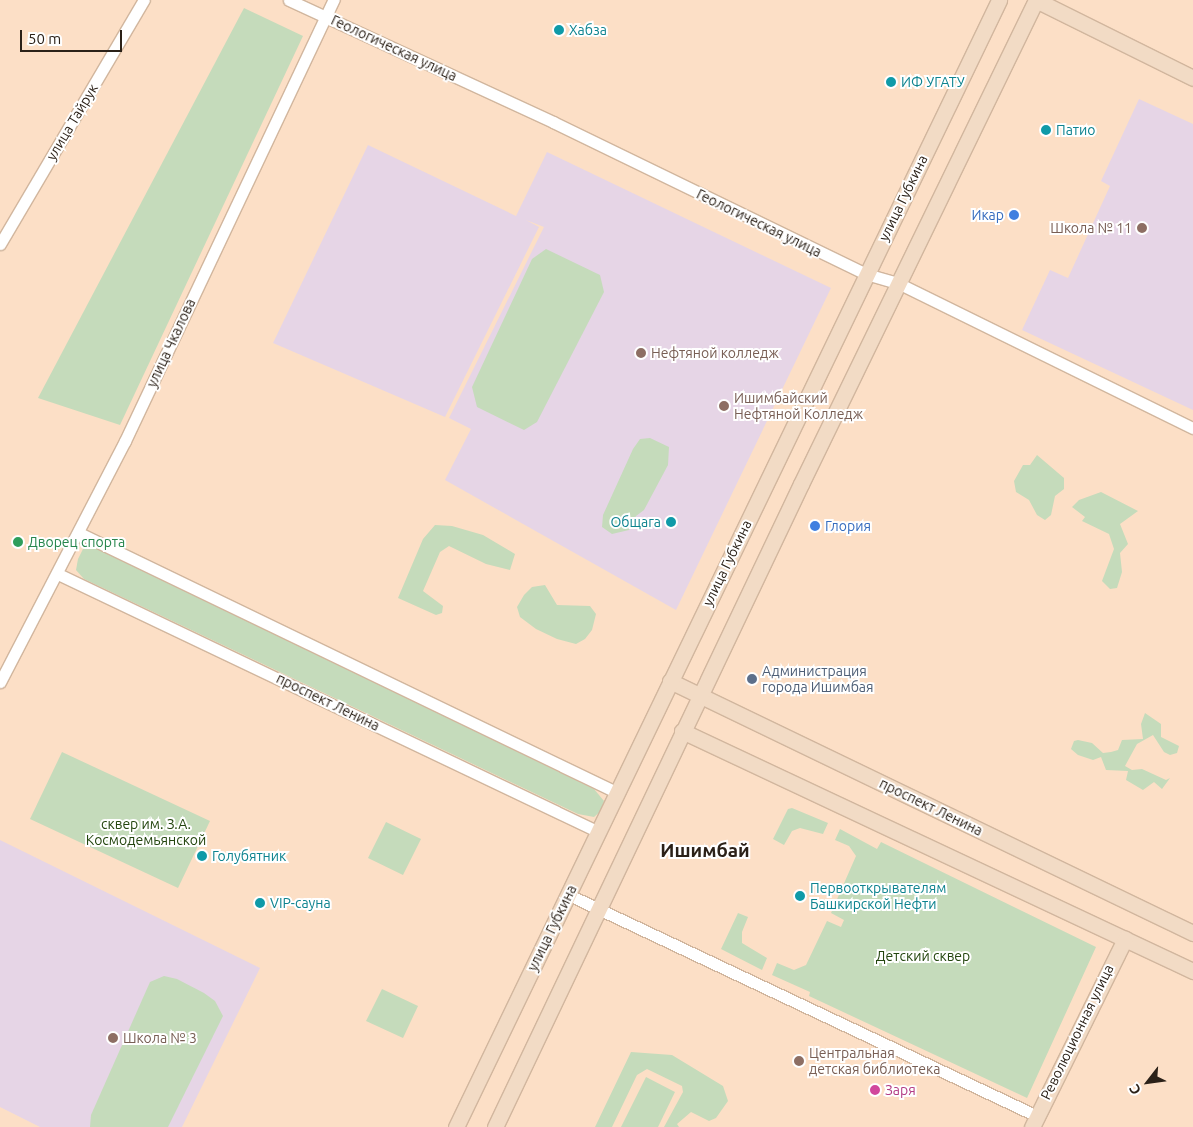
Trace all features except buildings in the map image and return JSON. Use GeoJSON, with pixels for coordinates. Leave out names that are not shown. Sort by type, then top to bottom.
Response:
{"type":"FeatureCollection","features":[{"type":"Feature","properties":{"kind":"main road","name":"улица Губкина"},"geometry":{"type":"LineString","coordinates":[[456,1127],[999,0]]}},
{"type":"Feature","properties":{"kind":"main road"},"geometry":{"type":"LineString","coordinates":[[495,1127],[682,731],[1036,0],[1193,78]]}},
{"type":"Feature","properties":{"kind":"main road","name":"проспект Ленина"},"geometry":{"type":"LineString","coordinates":[[670,681],[1193,932]]}},
{"type":"Feature","properties":{"kind":"main road"},"geometry":{"type":"LineString","coordinates":[[682,731],[1193,971]]}},
{"type":"Feature","properties":{"kind":"main road","name":"Революционная улица"},"geometry":{"type":"LineString","coordinates":[[1034,1122],[1125,939]]}},
{"type":"Feature","properties":{"kind":"street","name":"улица Тайрук"},"geometry":{"type":"LineString","coordinates":[[0,244],[144,0]]}},
{"type":"Feature","properties":{"kind":"street"},"geometry":{"type":"LineString","coordinates":[[289,0],[326,15]]}},
{"type":"Feature","properties":{"kind":"street","name":"улица Чкалова"},"geometry":{"type":"LineString","coordinates":[[0,682],[79,533],[333,0]]}},
{"type":"Feature","properties":{"kind":"street","name":"Геологическая улица"},"geometry":{"type":"LineString","coordinates":[[326,15],[866,274],[900,284],[1193,428]]}},
{"type":"Feature","properties":{"kind":"street"},"geometry":{"type":"LineString","coordinates":[[79,533],[618,793]]}},
{"type":"Feature","properties":{"kind":"street","name":"проспект Ленина"},"geometry":{"type":"LineString","coordinates":[[58,574],[599,832]]}},
{"type":"Feature","properties":{"kind":"street"},"geometry":{"type":"LineString","coordinates":[[569,895],[1034,1122]]}},
{"type":"Feature","properties":{"kind":"shaded area","name":"Школа № 11"},"geometry":{"type":"Polygon","coordinates":[[[1139,99],[1193,124],[1193,410],[1022,330],[1050,270],[1068,278],[1110,186],[1101,181],[1139,99]]]}},
{"type":"Feature","properties":{"kind":"shaded area","name":"Нефтяной колледж"},"geometry":{"type":"Polygon","coordinates":[[[368,145],[516,216],[547,152],[831,288],[676,610],[445,480],[471,429],[449,418],[544,227],[526,220],[539,227],[445,417],[273,343],[368,145]]]}},
{"type":"Feature","properties":{"kind":"shaded area","name":"Школа № 3"},"geometry":{"type":"Polygon","coordinates":[[[0,840],[260,968],[182,1127],[40,1127],[0,1107],[0,840]]]}},
{"type":"Feature","properties":{"kind":"green space"},"geometry":{"type":"Polygon","coordinates":[[[244,8],[303,36],[120,425],[38,398],[244,8]]]}},
{"type":"Feature","properties":{"kind":"green space"},"geometry":{"type":"Polygon","coordinates":[[[546,249],[600,275],[604,292],[537,422],[524,430],[477,407],[472,387],[532,259],[546,249]]]}},
{"type":"Feature","properties":{"kind":"green space"},"geometry":{"type":"Polygon","coordinates":[[[650,438],[669,447],[668,465],[644,510],[636,516],[629,530],[612,534],[602,527],[603,515],[633,449],[640,439],[650,438]]]}},
{"type":"Feature","properties":{"kind":"green space"},"geometry":{"type":"Polygon","coordinates":[[[1037,455],[1064,478],[1064,489],[1055,496],[1051,515],[1045,520],[1037,515],[1029,500],[1016,492],[1014,481],[1023,465],[1030,465],[1037,455]]]}},
{"type":"Feature","properties":{"kind":"green space"},"geometry":{"type":"Polygon","coordinates":[[[1101,492],[1138,511],[1120,524],[1128,544],[1120,553],[1122,572],[1117,588],[1110,589],[1102,581],[1114,549],[1109,534],[1082,521],[1085,517],[1072,507],[1079,500],[1101,492]]]}},
{"type":"Feature","properties":{"kind":"green space"},"geometry":{"type":"Polygon","coordinates":[[[435,525],[452,526],[483,535],[515,554],[510,570],[486,564],[449,546],[440,552],[423,591],[443,606],[442,613],[436,615],[398,598],[423,539],[435,525]]]}},
{"type":"Feature","properties":{"kind":"green space"},"geometry":{"type":"Polygon","coordinates":[[[93,545],[594,789],[604,801],[601,811],[594,817],[578,814],[84,579],[76,570],[78,559],[83,549],[93,545]]]}},
{"type":"Feature","properties":{"kind":"green space"},"geometry":{"type":"Polygon","coordinates":[[[545,585],[557,605],[590,606],[596,614],[592,630],[585,639],[576,644],[557,639],[536,629],[520,617],[517,607],[524,595],[532,587],[545,585]]]}},
{"type":"Feature","properties":{"kind":"green space"},"geometry":{"type":"Polygon","coordinates":[[[1145,713],[1161,724],[1161,737],[1179,746],[1177,753],[1170,755],[1164,752],[1153,735],[1137,744],[1125,766],[1132,770],[1142,769],[1166,780],[1170,778],[1162,789],[1154,782],[1143,790],[1126,780],[1128,771],[1106,770],[1101,757],[1093,760],[1078,755],[1071,749],[1074,741],[1078,740],[1092,743],[1103,753],[1111,752],[1118,750],[1122,740],[1143,739],[1141,724],[1145,713]]]}},
{"type":"Feature","properties":{"kind":"green space","name":"сквер им. З.А. Космодемьянской"},"geometry":{"type":"Polygon","coordinates":[[[62,752],[210,821],[178,888],[30,819],[62,752]]]}},
{"type":"Feature","properties":{"kind":"green space"},"geometry":{"type":"Polygon","coordinates":[[[792,808],[828,823],[823,834],[800,828],[792,831],[784,845],[773,839],[788,809],[792,808]]]}},
{"type":"Feature","properties":{"kind":"green space"},"geometry":{"type":"Polygon","coordinates":[[[386,822],[421,839],[403,875],[368,858],[386,822]]]}},
{"type":"Feature","properties":{"kind":"green space","name":"Детский сквер"},"geometry":{"type":"Polygon","coordinates":[[[840,829],[877,849],[881,842],[1096,947],[1027,1098],[809,996],[810,992],[772,975],[777,963],[794,970],[806,965],[827,921],[841,927],[844,920],[831,913],[856,856],[849,846],[835,840],[840,829]]]}},
{"type":"Feature","properties":{"kind":"green space"},"geometry":{"type":"Polygon","coordinates":[[[738,913],[748,917],[742,932],[742,943],[767,958],[762,970],[721,949],[738,913]]]}},
{"type":"Feature","properties":{"kind":"green space"},"geometry":{"type":"Polygon","coordinates":[[[164,976],[177,979],[204,993],[215,1001],[223,1016],[168,1127],[90,1127],[91,1115],[150,982],[164,976]]]}},
{"type":"Feature","properties":{"kind":"green space"},"geometry":{"type":"Polygon","coordinates":[[[382,989],[418,1006],[403,1038],[366,1021],[382,989]]]}},
{"type":"Feature","properties":{"kind":"green space"},"geometry":{"type":"Polygon","coordinates":[[[631,1052],[672,1055],[723,1086],[728,1101],[716,1118],[709,1121],[691,1112],[677,1124],[679,1127],[664,1127],[683,1092],[682,1086],[647,1069],[637,1075],[612,1127],[595,1127],[631,1052]]]}},
{"type":"Feature","properties":{"kind":"green space"},"geometry":{"type":"Polygon","coordinates":[[[646,1077],[675,1092],[658,1127],[621,1127],[646,1077]]]}},
{"type":"Feature","properties":{"kind":"place","name":"Хабза"},"geometry":{"type":"Point","coordinates":[559,30]}},
{"type":"Feature","properties":{"kind":"place","name":"ИФ УГАТУ"},"geometry":{"type":"Point","coordinates":[891,82]}},
{"type":"Feature","properties":{"kind":"place","name":"Патио"},"geometry":{"type":"Point","coordinates":[1046,130]}},
{"type":"Feature","properties":{"kind":"place","name":"Икар"},"geometry":{"type":"Point","coordinates":[1014,215]}},
{"type":"Feature","properties":{"kind":"place","name":"Школа № 11"},"geometry":{"type":"Point","coordinates":[1142,228]}},
{"type":"Feature","properties":{"kind":"place","name":"Нефтяной колледж"},"geometry":{"type":"Point","coordinates":[641,353]}},
{"type":"Feature","properties":{"kind":"place","name":"Ишимбайский Нефтяной Колледж"},"geometry":{"type":"Point","coordinates":[724,406]}},
{"type":"Feature","properties":{"kind":"place","name":"Общага"},"geometry":{"type":"Point","coordinates":[671,522]}},
{"type":"Feature","properties":{"kind":"place","name":"Глория"},"geometry":{"type":"Point","coordinates":[815,526]}},
{"type":"Feature","properties":{"kind":"place","name":"Дворец спорта"},"geometry":{"type":"Point","coordinates":[18,542]}},
{"type":"Feature","properties":{"kind":"place","name":"Администрация города Ишимбая"},"geometry":{"type":"Point","coordinates":[752,679]}},
{"type":"Feature","properties":{"kind":"place","name":"Голубятник"},"geometry":{"type":"Point","coordinates":[202,856]}},
{"type":"Feature","properties":{"kind":"place","name":"Первооткрывателям Башкирской Нефти"},"geometry":{"type":"Point","coordinates":[800,896]}},
{"type":"Feature","properties":{"kind":"place","name":"VIP-сауна"},"geometry":{"type":"Point","coordinates":[260,903]}},
{"type":"Feature","properties":{"kind":"place","name":"Школа № 3"},"geometry":{"type":"Point","coordinates":[113,1038]}},
{"type":"Feature","properties":{"kind":"place","name":"Центральная детская библиотека"},"geometry":{"type":"Point","coordinates":[799,1061]}},
{"type":"Feature","properties":{"kind":"place","name":"Заря"},"geometry":{"type":"Point","coordinates":[875,1090]}},
{"type":"Feature","properties":{"kind":"district","name":"Ишимбай"},"geometry":{"type":"Point","coordinates":[705,851]}}]}
